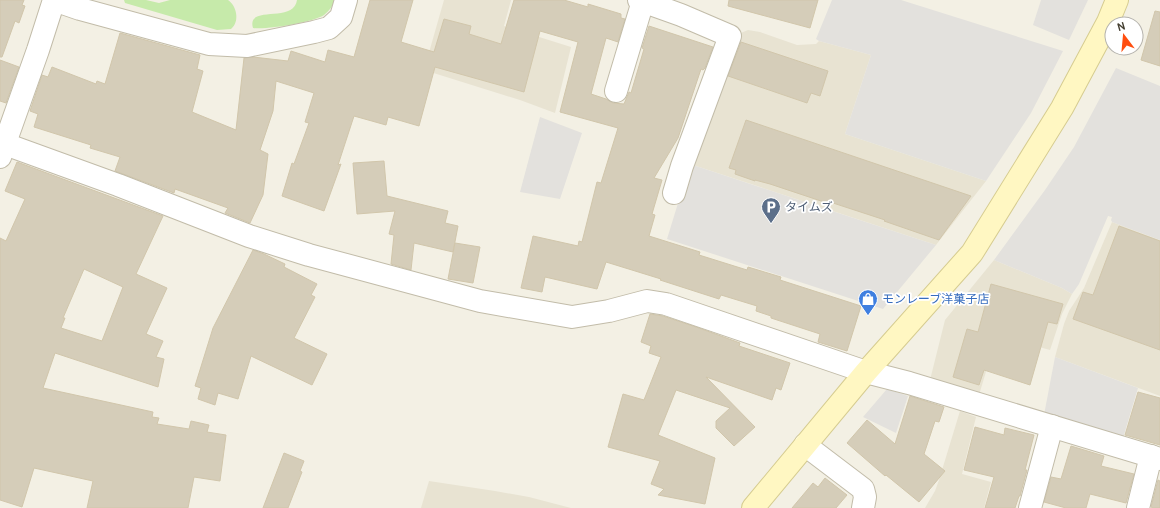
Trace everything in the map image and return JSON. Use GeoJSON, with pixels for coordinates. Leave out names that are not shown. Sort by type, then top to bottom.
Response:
{"type":"FeatureCollection","features":[{"type":"Feature","properties":{"kind":"street"},"geometry":{"type":"LineString","coordinates":[[346,0],[341,17],[329,28],[247,46],[209,44],[80,9],[54,0],[2,151],[118,185],[249,236],[309,255],[480,301],[572,317],[609,311],[647,301],[666,304],[866,372],[910,383],[1156,458],[1138,508]]}},
{"type":"Feature","properties":{"kind":"street"},"geometry":{"type":"LineString","coordinates":[[753,508],[866,372],[972,253],[1062,108],[1108,22],[1117,0]]}},
{"type":"Feature","properties":{"kind":"street"},"geometry":{"type":"LineString","coordinates":[[616,91],[641,1],[681,15],[730,36],[674,193]]}},
{"type":"Feature","properties":{"kind":"street"},"geometry":{"type":"LineString","coordinates":[[1030,508],[1052,426]]}},
{"type":"Feature","properties":{"kind":"street"},"geometry":{"type":"LineString","coordinates":[[805,445],[863,489],[865,497],[863,508]]}},
{"type":"Feature","properties":{"kind":"shaded area"},"geometry":{"type":"Polygon","coordinates":[[[444,0],[511,0],[504,26],[571,47],[555,113],[520,100],[424,70],[444,0]]]}},
{"type":"Feature","properties":{"kind":"shaded area"},"geometry":{"type":"Polygon","coordinates":[[[832,0],[901,0],[1063,51],[1031,113],[986,181],[845,134],[871,55],[816,39],[832,0]]]}},
{"type":"Feature","properties":{"kind":"shaded area"},"geometry":{"type":"Polygon","coordinates":[[[1041,0],[1088,0],[1069,40],[1033,25],[1041,0]]]}},
{"type":"Feature","properties":{"kind":"shaded area"},"geometry":{"type":"Polygon","coordinates":[[[748,30],[760,32],[797,45],[816,44],[819,41],[871,55],[845,134],[986,181],[936,245],[690,164],[736,35],[748,30]]]}},
{"type":"Feature","properties":{"kind":"shaded area"},"geometry":{"type":"Polygon","coordinates":[[[1116,68],[1160,86],[1160,240],[1112,222],[1112,217],[1108,216],[1079,284],[1072,294],[1062,288],[994,260],[1074,147],[1116,68]]]}},
{"type":"Feature","properties":{"kind":"shaded area"},"geometry":{"type":"Polygon","coordinates":[[[540,117],[582,133],[560,199],[520,192],[540,117]]]}},
{"type":"Feature","properties":{"kind":"shaded area","name":"タイムズ"},"geometry":{"type":"Polygon","coordinates":[[[690,164],[936,245],[883,309],[667,239],[690,164]]]}},
{"type":"Feature","properties":{"kind":"shaded area"},"geometry":{"type":"Polygon","coordinates":[[[1112,222],[1160,240],[1160,396],[1055,357],[1069,311],[1084,288],[1112,222]]]}},
{"type":"Feature","properties":{"kind":"shaded area"},"geometry":{"type":"Polygon","coordinates":[[[994,260],[1062,288],[1072,294],[1062,314],[1050,350],[997,335],[979,395],[930,380],[945,320],[994,260]]]}},
{"type":"Feature","properties":{"kind":"shaded area"},"geometry":{"type":"Polygon","coordinates":[[[1055,357],[1138,388],[1123,438],[1044,415],[1055,357]]]}},
{"type":"Feature","properties":{"kind":"shaded area"},"geometry":{"type":"Polygon","coordinates":[[[887,389],[908,396],[896,433],[863,417],[887,389]]]}},
{"type":"Feature","properties":{"kind":"shaded area"},"geometry":{"type":"Polygon","coordinates":[[[960,411],[976,417],[962,474],[991,482],[984,508],[925,508],[935,491],[939,480],[960,411]]]}},
{"type":"Feature","properties":{"kind":"shaded area"},"geometry":{"type":"Polygon","coordinates":[[[429,481],[529,497],[571,508],[421,508],[429,481]]]}},
{"type":"Feature","properties":{"kind":"green space"},"geometry":{"type":"Polygon","coordinates":[[[124,0],[146,0],[159,3],[170,0],[228,0],[234,6],[236,22],[231,29],[217,30],[125,3],[124,0]]]}},
{"type":"Feature","properties":{"kind":"green space"},"geometry":{"type":"Polygon","coordinates":[[[297,0],[335,0],[328,12],[319,18],[290,25],[269,28],[253,28],[253,21],[256,17],[288,11],[294,7],[297,0]]]}},
{"type":"Feature","properties":{"kind":"building"},"geometry":{"type":"Polygon","coordinates":[[[0,0],[24,0],[22,5],[25,6],[19,23],[15,21],[2,57],[0,57],[0,0]]]}},
{"type":"Feature","properties":{"kind":"building"},"geometry":{"type":"Polygon","coordinates":[[[370,0],[413,0],[401,42],[434,52],[444,19],[471,26],[469,34],[501,44],[514,0],[564,0],[588,7],[588,4],[621,14],[621,18],[625,19],[618,42],[606,38],[591,94],[613,103],[624,104],[629,92],[631,93],[649,26],[713,47],[705,68],[703,70],[701,69],[678,138],[654,178],[662,180],[652,214],[655,215],[649,236],[700,252],[699,255],[747,270],[748,267],[781,277],[780,280],[861,306],[847,351],[818,342],[820,334],[771,318],[771,316],[756,311],[757,306],[721,295],[719,299],[606,262],[597,289],[545,277],[542,292],[521,288],[533,236],[578,246],[579,241],[582,242],[597,182],[601,183],[618,128],[560,112],[578,42],[540,31],[524,92],[435,67],[419,126],[388,117],[386,125],[354,116],[338,165],[341,164],[324,211],[282,196],[292,163],[294,164],[309,123],[305,122],[314,93],[276,81],[273,111],[260,150],[268,154],[263,195],[250,223],[225,213],[228,208],[175,189],[174,193],[115,171],[120,157],[90,148],[91,145],[34,127],[38,114],[30,111],[42,75],[48,77],[52,67],[96,84],[97,81],[105,84],[120,33],[200,55],[197,69],[203,71],[192,112],[236,130],[244,58],[253,57],[288,61],[291,51],[325,62],[328,50],[354,57],[370,0]]]}},
{"type":"Feature","properties":{"kind":"building"},"geometry":{"type":"Polygon","coordinates":[[[729,0],[818,0],[810,28],[728,6],[729,0]]]}},
{"type":"Feature","properties":{"kind":"building"},"geometry":{"type":"Polygon","coordinates":[[[1155,11],[1160,12],[1160,66],[1141,60],[1142,56],[1144,56],[1144,50],[1155,11]]]}},
{"type":"Feature","properties":{"kind":"building"},"geometry":{"type":"Polygon","coordinates":[[[741,42],[828,71],[820,96],[811,93],[807,103],[728,76],[741,42]]]}},
{"type":"Feature","properties":{"kind":"building"},"geometry":{"type":"Polygon","coordinates":[[[0,60],[19,67],[6,103],[0,101],[0,60]]]}},
{"type":"Feature","properties":{"kind":"building"},"geometry":{"type":"Polygon","coordinates":[[[746,120],[971,196],[939,240],[830,202],[830,204],[770,184],[755,181],[735,174],[736,170],[729,168],[746,120]]]}},
{"type":"Feature","properties":{"kind":"building"},"geometry":{"type":"Polygon","coordinates":[[[384,161],[387,196],[448,211],[445,223],[458,226],[453,252],[414,243],[411,270],[391,264],[394,235],[389,234],[395,211],[357,214],[353,163],[384,161]]]}},
{"type":"Feature","properties":{"kind":"building"},"geometry":{"type":"Polygon","coordinates":[[[17,162],[163,216],[136,274],[167,288],[146,334],[163,341],[156,357],[164,359],[158,387],[55,353],[43,388],[153,412],[152,417],[159,418],[157,424],[189,429],[191,421],[209,425],[207,432],[226,435],[220,481],[194,477],[188,508],[87,508],[93,481],[34,468],[22,507],[0,500],[0,238],[6,241],[25,199],[5,191],[17,162]],[[84,269],[63,318],[65,318],[61,328],[102,341],[123,287],[84,269]]]}},
{"type":"Feature","properties":{"kind":"building"},"geometry":{"type":"Polygon","coordinates":[[[1119,226],[1160,241],[1160,350],[1073,319],[1083,292],[1093,295],[1119,226]]]}},
{"type":"Feature","properties":{"kind":"building"},"geometry":{"type":"Polygon","coordinates":[[[455,243],[480,247],[473,283],[448,279],[455,243]]]}},
{"type":"Feature","properties":{"kind":"building"},"geometry":{"type":"Polygon","coordinates":[[[253,250],[285,264],[284,267],[317,284],[311,295],[315,297],[294,338],[327,354],[312,385],[251,356],[238,399],[218,393],[215,405],[198,399],[201,388],[195,386],[213,328],[253,250]]]}},
{"type":"Feature","properties":{"kind":"building"},"geometry":{"type":"Polygon","coordinates":[[[991,284],[1063,304],[1057,324],[1048,322],[1030,385],[984,370],[979,385],[953,377],[967,329],[978,332],[991,284]]]}},
{"type":"Feature","properties":{"kind":"building"},"geometry":{"type":"Polygon","coordinates":[[[650,314],[663,316],[699,328],[740,343],[739,346],[790,363],[781,390],[776,388],[772,400],[706,377],[755,427],[734,446],[716,428],[716,421],[730,408],[676,390],[658,435],[715,458],[705,504],[658,495],[664,489],[651,484],[660,461],[608,447],[623,394],[644,400],[661,357],[649,353],[651,346],[641,342],[650,314]]]}},
{"type":"Feature","properties":{"kind":"building"},"geometry":{"type":"Polygon","coordinates":[[[1138,392],[1160,398],[1160,445],[1125,435],[1138,392]]]}},
{"type":"Feature","properties":{"kind":"building"},"geometry":{"type":"Polygon","coordinates":[[[910,396],[944,407],[939,422],[935,421],[924,454],[945,471],[919,502],[886,475],[885,476],[847,443],[867,420],[895,444],[910,396]]]}},
{"type":"Feature","properties":{"kind":"building"},"geometry":{"type":"Polygon","coordinates":[[[975,427],[1004,435],[1005,428],[1034,435],[1025,470],[1027,470],[1015,508],[985,508],[994,477],[964,470],[975,427]]]}},
{"type":"Feature","properties":{"kind":"building"},"geometry":{"type":"Polygon","coordinates":[[[1071,446],[1104,456],[1101,466],[1134,474],[1126,503],[1090,494],[1086,508],[1066,508],[1044,502],[1051,477],[1061,479],[1071,446]]]}},
{"type":"Feature","properties":{"kind":"building"},"geometry":{"type":"Polygon","coordinates":[[[284,453],[304,461],[300,471],[302,472],[288,508],[263,508],[284,453]]]}},
{"type":"Feature","properties":{"kind":"building"},"geometry":{"type":"Polygon","coordinates":[[[825,478],[847,495],[836,508],[792,508],[813,483],[818,487],[825,478]]]}},
{"type":"Feature","properties":{"kind":"building"},"geometry":{"type":"Polygon","coordinates":[[[1158,480],[1160,481],[1160,508],[1153,508],[1151,507],[1158,480]]]}},
{"type":"Feature","properties":{"kind":"place","name":"タイムズ"},"geometry":{"type":"Point","coordinates":[771,224]}},
{"type":"Feature","properties":{"kind":"place","name":"モンレーブ洋菓子店"},"geometry":{"type":"Point","coordinates":[868,316]}}]}
